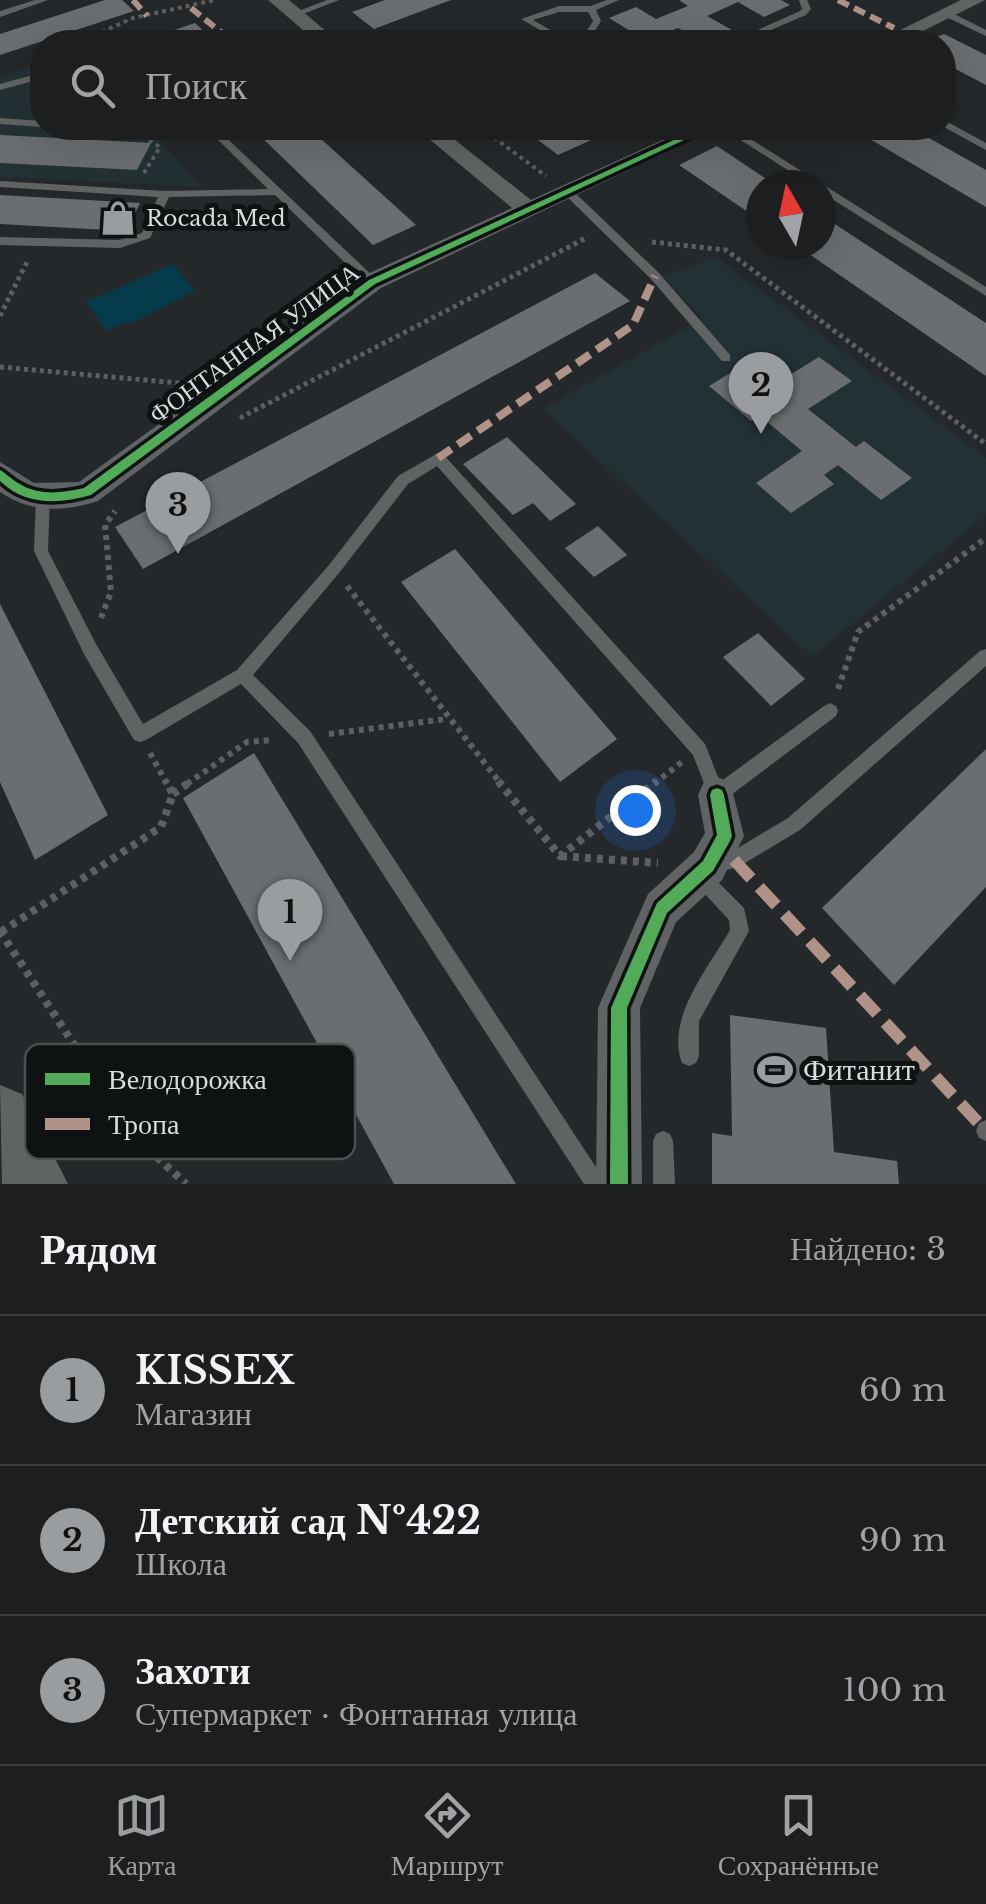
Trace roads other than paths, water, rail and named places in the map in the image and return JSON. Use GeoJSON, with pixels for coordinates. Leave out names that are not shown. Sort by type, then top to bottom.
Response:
{"type":"FeatureCollection","features":[{"type":"Feature","properties":{"kind":"main road"},"geometry":{"type":"LineString","coordinates":[[0,1116],[36,1184]]}},
{"type":"Feature","properties":{"kind":"street"},"geometry":{"type":"LineString","coordinates":[[278,0],[315,30]]}},
{"type":"Feature","properties":{"kind":"street"},"geometry":{"type":"LineString","coordinates":[[912,30],[972,1]]}},
{"type":"Feature","properties":{"kind":"street"},"geometry":{"type":"LineString","coordinates":[[442,140],[526,208]]}},
{"type":"Feature","properties":{"kind":"street","name":"ФОНТАННАЯ УЛИЦА"},"geometry":{"type":"LineString","coordinates":[[44,497],[87,492],[372,282],[675,140]]}},
{"type":"Feature","properties":{"kind":"street"},"geometry":{"type":"LineString","coordinates":[[0,474],[26,496],[44,497]]}},
{"type":"Feature","properties":{"kind":"street"},"geometry":{"type":"LineString","coordinates":[[619,1184],[618,1008],[662,908],[704,870],[725,836],[717,795]]}},
{"type":"Feature","properties":{"kind":"lane"},"geometry":{"type":"LineString","coordinates":[[0,14],[44,0]]}},
{"type":"Feature","properties":{"kind":"lane"},"geometry":{"type":"LineString","coordinates":[[295,14],[334,0]]}},
{"type":"Feature","properties":{"kind":"lane"},"geometry":{"type":"LineString","coordinates":[[546,30],[525,18],[558,9],[591,9],[614,0]]}},
{"type":"Feature","properties":{"kind":"lane"},"geometry":{"type":"LineString","coordinates":[[764,30],[803,13],[807,9],[803,0]]}},
{"type":"Feature","properties":{"kind":"lane"},"geometry":{"type":"LineString","coordinates":[[591,9],[597,20],[591,30]]}},
{"type":"Feature","properties":{"kind":"lane"},"geometry":{"type":"LineString","coordinates":[[946,14],[986,33]]}},
{"type":"Feature","properties":{"kind":"lane"},"geometry":{"type":"LineString","coordinates":[[0,87],[30,79]]}},
{"type":"Feature","properties":{"kind":"lane"},"geometry":{"type":"LineString","coordinates":[[0,122],[30,123]]}},
{"type":"Feature","properties":{"kind":"lane"},"geometry":{"type":"LineString","coordinates":[[956,131],[986,147]]}},
{"type":"Feature","properties":{"kind":"lane"},"geometry":{"type":"LineString","coordinates":[[223,140],[372,282]]}},
{"type":"Feature","properties":{"kind":"lane"},"geometry":{"type":"LineString","coordinates":[[746,140],[794,170]]}},
{"type":"Feature","properties":{"kind":"lane"},"geometry":{"type":"LineString","coordinates":[[0,184],[165,194],[275,192]]}},
{"type":"Feature","properties":{"kind":"lane"},"geometry":{"type":"LineString","coordinates":[[568,190],[655,276],[726,358]]}},
{"type":"Feature","properties":{"kind":"lane"},"geometry":{"type":"LineString","coordinates":[[0,240],[120,244],[146,235],[165,194]]}},
{"type":"Feature","properties":{"kind":"lane"},"geometry":{"type":"LineString","coordinates":[[836,197],[986,292]]}},
{"type":"Feature","properties":{"kind":"lane"},"geometry":{"type":"LineString","coordinates":[[44,497],[41,551],[90,649],[140,734],[242,675],[334,570],[403,480],[438,458],[699,750],[717,795],[830,711]]}},
{"type":"Feature","properties":{"kind":"lane"},"geometry":{"type":"LineString","coordinates":[[689,1056],[689,1019],[740,930],[737,914],[704,870],[734,860],[794,824],[986,656]]}},
{"type":"Feature","properties":{"kind":"lane"},"geometry":{"type":"LineString","coordinates":[[242,675],[304,738],[596,1184]]}},
{"type":"Feature","properties":{"kind":"lane"},"geometry":{"type":"LineString","coordinates":[[662,1141],[664,1184]]}},
{"type":"Feature","properties":{"kind":"place","name":"Rocada Med"},"geometry":{"type":"Point","coordinates":[118,218]}},
{"type":"Feature","properties":{"kind":"place","name":"Детский сад №422"},"geometry":{"type":"Point","coordinates":[761,434]}},
{"type":"Feature","properties":{"kind":"place","name":"Захоти"},"geometry":{"type":"Point","coordinates":[178,554]}},
{"type":"Feature","properties":{"kind":"place","name":"KISSEX"},"geometry":{"type":"Point","coordinates":[290,961]}},
{"type":"Feature","properties":{"kind":"place","name":"Фитанит"},"geometry":{"type":"Point","coordinates":[775,1070]}}]}
